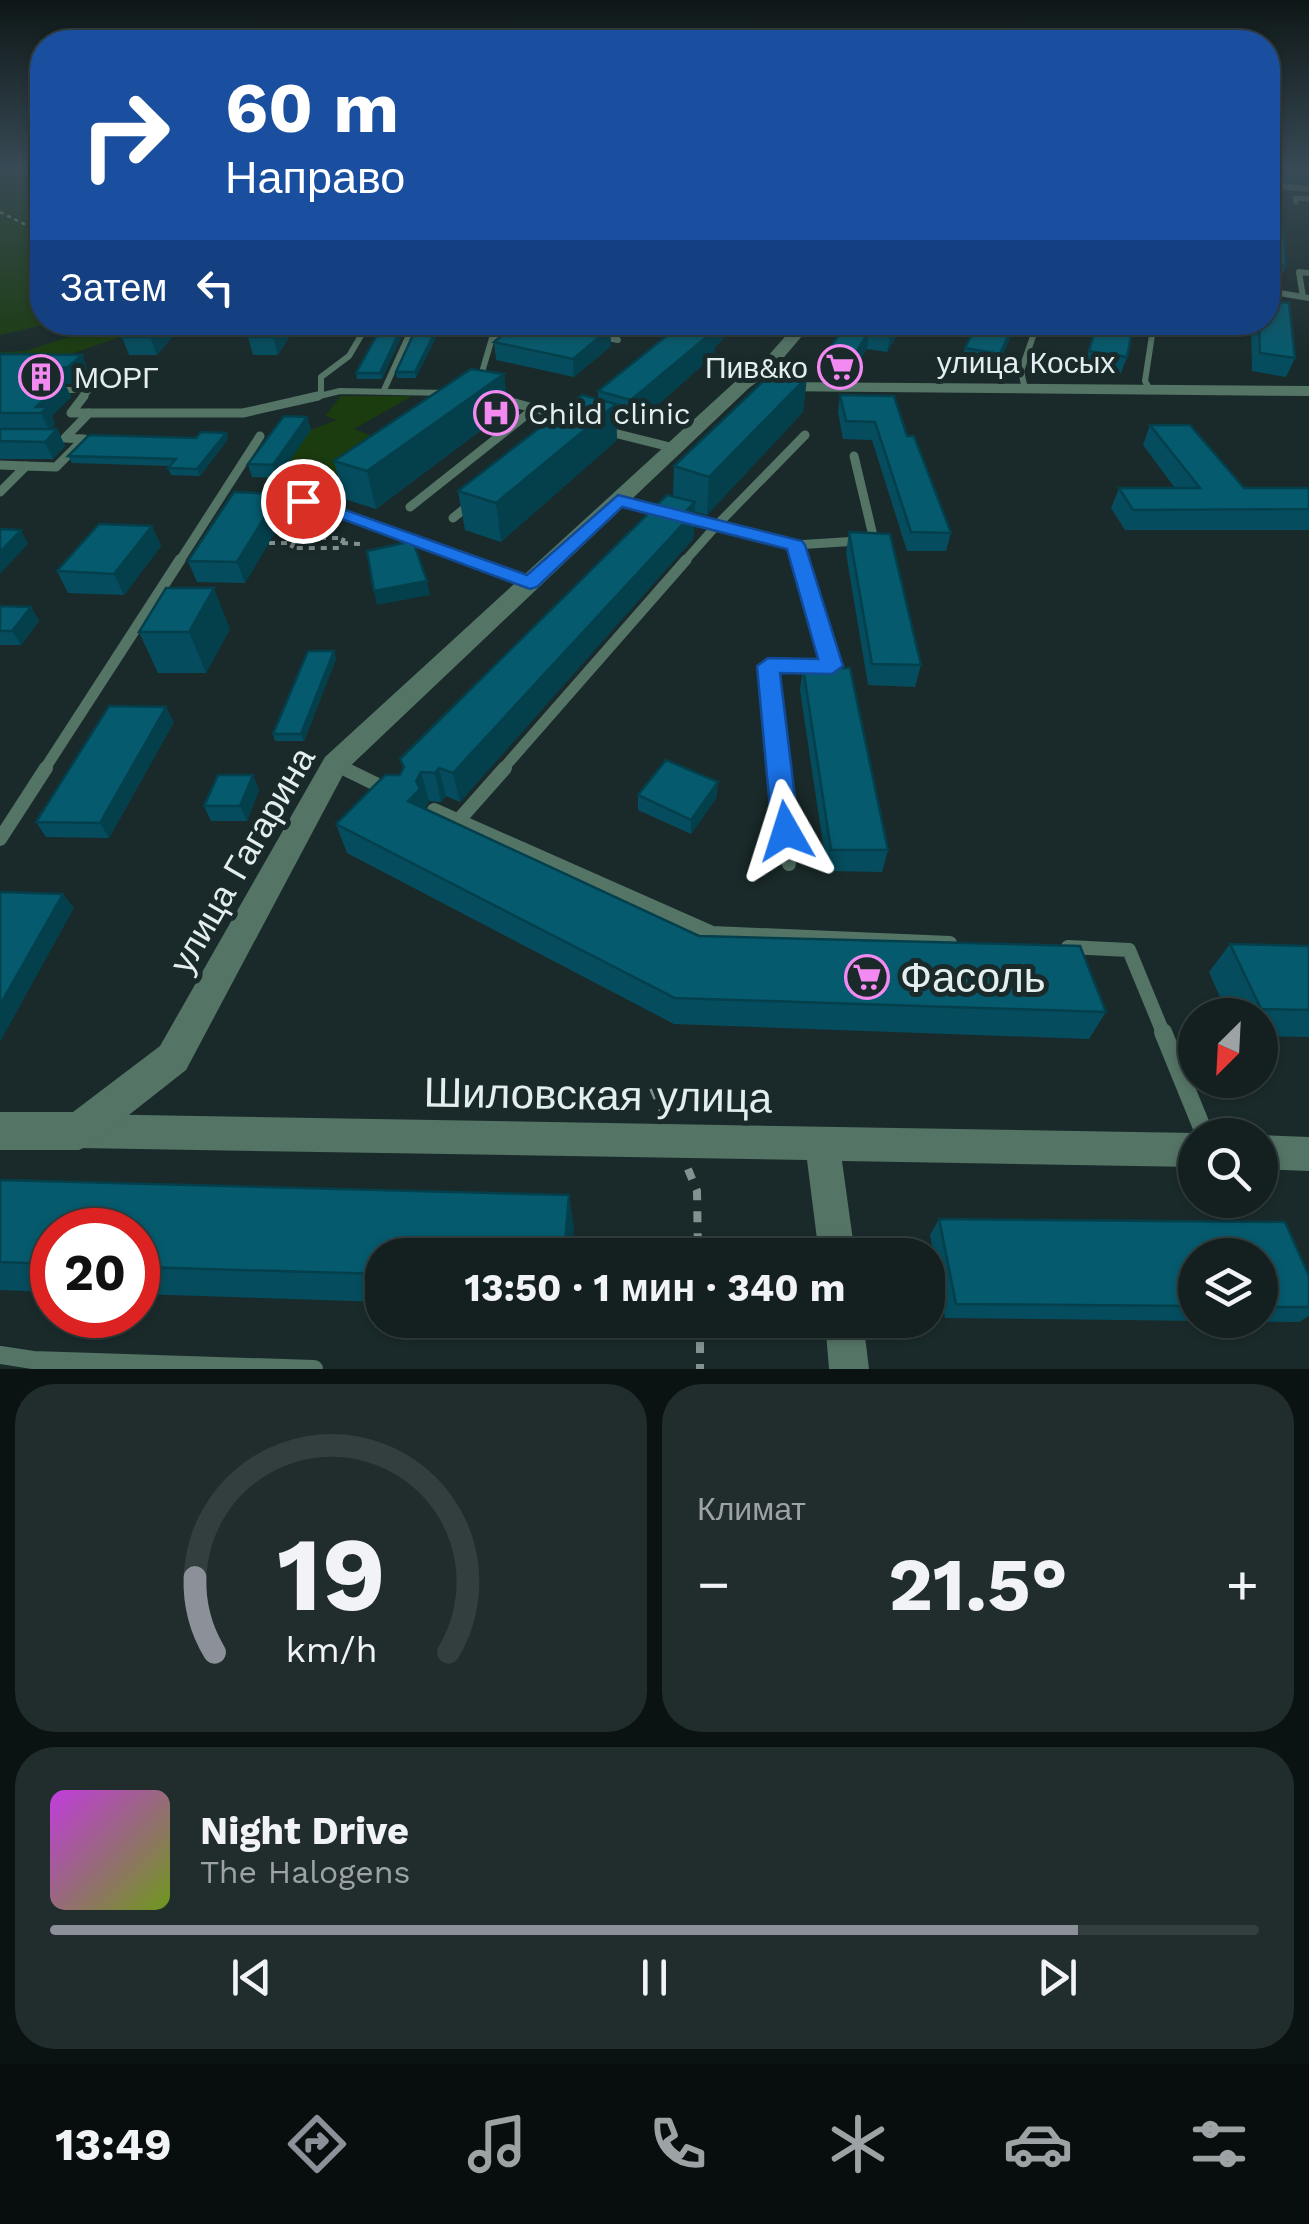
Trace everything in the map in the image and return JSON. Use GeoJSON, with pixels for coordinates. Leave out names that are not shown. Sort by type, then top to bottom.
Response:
{"type":"FeatureCollection","features":[{"type":"Feature","properties":{"kind":"street","name":"улица Гагарина"},"geometry":{"type":"LineString","coordinates":[[79,1131],[173,1058],[335,764],[674,448],[767,367],[795,335]]}},
{"type":"Feature","properties":{"kind":"street","name":"улица Косых"},"geometry":{"type":"LineString","coordinates":[[744,384],[812,388],[1309,391]]}},
{"type":"Feature","properties":{"kind":"street","name":"Шиловская улица"},"geometry":{"type":"LineString","coordinates":[[0,1131],[1178,1150]]}},
{"type":"Feature","properties":{"kind":"street"},"geometry":{"type":"LineString","coordinates":[[822,1144],[835,1238]]}},
{"type":"Feature","properties":{"kind":"street"},"geometry":{"type":"LineString","coordinates":[[1278,1153],[1309,1154]]}},
{"type":"Feature","properties":{"kind":"street"},"geometry":{"type":"LineString","coordinates":[[846,1338],[850,1369]]}},
{"type":"Feature","properties":{"kind":"lane"},"geometry":{"type":"LineString","coordinates":[[1280,294],[1306,298],[1299,272],[1309,273]]}},
{"type":"Feature","properties":{"kind":"lane"},"geometry":{"type":"LineString","coordinates":[[321,395],[322,377],[349,356],[361,335]]}},
{"type":"Feature","properties":{"kind":"lane"},"geometry":{"type":"LineString","coordinates":[[384,390],[409,335]]}},
{"type":"Feature","properties":{"kind":"lane"},"geometry":{"type":"LineString","coordinates":[[496,335],[475,395],[580,422],[562,432]]}},
{"type":"Feature","properties":{"kind":"lane"},"geometry":{"type":"LineString","coordinates":[[592,335],[618,340]]}},
{"type":"Feature","properties":{"kind":"lane"},"geometry":{"type":"LineString","coordinates":[[1025,390],[1020,371],[1033,335]]}},
{"type":"Feature","properties":{"kind":"lane"},"geometry":{"type":"LineString","coordinates":[[1150,390],[1145,381],[1152,335]]}},
{"type":"Feature","properties":{"kind":"lane"},"geometry":{"type":"LineString","coordinates":[[60,390],[90,390],[71,412],[243,413],[321,395],[384,390],[464,394]]}},
{"type":"Feature","properties":{"kind":"lane"},"geometry":{"type":"LineString","coordinates":[[410,507],[535,408]]}},
{"type":"Feature","properties":{"kind":"lane"},"geometry":{"type":"LineString","coordinates":[[65,438],[89,412]]}},
{"type":"Feature","properties":{"kind":"lane"},"geometry":{"type":"LineString","coordinates":[[598,429],[674,448]]}},
{"type":"Feature","properties":{"kind":"lane"},"geometry":{"type":"LineString","coordinates":[[458,821],[716,526],[805,435]]}},
{"type":"Feature","properties":{"kind":"lane"},"geometry":{"type":"LineString","coordinates":[[0,840],[260,436]]}},
{"type":"Feature","properties":{"kind":"lane"},"geometry":{"type":"LineString","coordinates":[[0,466],[56,467],[84,439],[49,438]]}},
{"type":"Feature","properties":{"kind":"lane"},"geometry":{"type":"LineString","coordinates":[[618,500],[795,545],[874,540],[854,456]]}},
{"type":"Feature","properties":{"kind":"lane"},"geometry":{"type":"LineString","coordinates":[[0,492],[26,466]]}},
{"type":"Feature","properties":{"kind":"lane"},"geometry":{"type":"LineString","coordinates":[[453,518],[484,494]]}},
{"type":"Feature","properties":{"kind":"lane"},"geometry":{"type":"LineString","coordinates":[[252,500],[303,501],[530,582]]}},
{"type":"Feature","properties":{"kind":"lane"},"geometry":{"type":"LineString","coordinates":[[789,864],[768,666],[832,666],[795,545]]}},
{"type":"Feature","properties":{"kind":"lane"},"geometry":{"type":"LineString","coordinates":[[335,764],[400,796]]}},
{"type":"Feature","properties":{"kind":"lane"},"geometry":{"type":"LineString","coordinates":[[434,810],[712,933],[970,944]]}},
{"type":"Feature","properties":{"kind":"lane"},"geometry":{"type":"LineString","coordinates":[[1049,947],[1128,950],[1198,1118]]}},
{"type":"Feature","properties":{"kind":"lane"},"geometry":{"type":"LineString","coordinates":[[0,1355],[30,1365],[314,1369]]}},
{"type":"Feature","properties":{"kind":"path"},"geometry":{"type":"LineString","coordinates":[[296,538],[344,538],[342,544],[340,548],[291,548],[296,538]]}},
{"type":"Feature","properties":{"kind":"path"},"geometry":{"type":"LineString","coordinates":[[269,543],[293,543]]}},
{"type":"Feature","properties":{"kind":"path"},"geometry":{"type":"LineString","coordinates":[[342,544],[361,544]]}},
{"type":"Feature","properties":{"kind":"path"},"geometry":{"type":"LineString","coordinates":[[700,1338],[700,1369]]}},
{"type":"Feature","properties":{"kind":"green space"},"geometry":{"type":"Polygon","coordinates":[[[0,231],[30,231],[30,328],[0,335],[0,231]]]}},
{"type":"Feature","properties":{"kind":"green space"},"geometry":{"type":"Polygon","coordinates":[[[75,335],[127,335],[35,366],[0,367],[0,352],[25,351],[75,335]]]}},
{"type":"Feature","properties":{"kind":"green space"},"geometry":{"type":"Polygon","coordinates":[[[341,396],[412,396],[354,429],[382,440],[344,499],[326,499],[336,479],[277,478],[311,430],[337,420],[325,416],[341,396]]]}},
{"type":"Feature","properties":{"kind":"building"},"geometry":{"type":"Polygon","coordinates":[[[1280,231],[1284,231],[1286,266],[1280,265],[1280,231]]]}},
{"type":"Feature","properties":{"kind":"building"},"geometry":{"type":"Polygon","coordinates":[[[1280,302],[1289,303],[1295,358],[1260,353],[1259,335],[1280,335],[1280,302]]]}},
{"type":"Feature","properties":{"kind":"building"},"geometry":{"type":"Polygon","coordinates":[[[377,335],[398,335],[380,373],[356,373],[377,335]]]}},
{"type":"Feature","properties":{"kind":"building"},"geometry":{"type":"Polygon","coordinates":[[[413,335],[434,335],[415,372],[396,372],[413,335]]]}},
{"type":"Feature","properties":{"kind":"building"},"geometry":{"type":"Polygon","coordinates":[[[503,335],[602,335],[573,359],[494,342],[503,335]]]}},
{"type":"Feature","properties":{"kind":"building"},"geometry":{"type":"Polygon","coordinates":[[[668,335],[709,335],[631,400],[598,391],[668,335]]]}},
{"type":"Feature","properties":{"kind":"building"},"geometry":{"type":"Polygon","coordinates":[[[839,335],[867,335],[853,357],[826,353],[839,335]]]}},
{"type":"Feature","properties":{"kind":"building"},"geometry":{"type":"Polygon","coordinates":[[[972,335],[1008,335],[1000,354],[965,348],[972,335]]]}},
{"type":"Feature","properties":{"kind":"building"},"geometry":{"type":"Polygon","coordinates":[[[1093,335],[1131,335],[1127,357],[1089,351],[1093,335]]]}},
{"type":"Feature","properties":{"kind":"building"},"geometry":{"type":"Polygon","coordinates":[[[0,354],[82,355],[68,367],[47,370],[48,379],[63,381],[36,407],[48,407],[41,413],[0,413],[0,354]]]}},
{"type":"Feature","properties":{"kind":"building"},"geometry":{"type":"Polygon","coordinates":[[[471,369],[504,374],[367,471],[334,461],[471,369]]]}},
{"type":"Feature","properties":{"kind":"building"},"geometry":{"type":"Polygon","coordinates":[[[776,369],[807,377],[709,477],[674,466],[776,369]]]}},
{"type":"Feature","properties":{"kind":"building"},"geometry":{"type":"Polygon","coordinates":[[[582,395],[616,404],[496,503],[458,491],[582,395]]]}},
{"type":"Feature","properties":{"kind":"building"},"geometry":{"type":"Polygon","coordinates":[[[840,395],[894,396],[907,436],[914,436],[951,533],[911,532],[875,422],[846,421],[840,395]]]}},
{"type":"Feature","properties":{"kind":"building"},"geometry":{"type":"Polygon","coordinates":[[[284,416],[307,417],[273,465],[248,464],[284,416]]]}},
{"type":"Feature","properties":{"kind":"building"},"geometry":{"type":"Polygon","coordinates":[[[1150,425],[1190,425],[1244,488],[1309,488],[1309,509],[1133,510],[1119,488],[1200,488],[1150,425]]]}},
{"type":"Feature","properties":{"kind":"building"},"geometry":{"type":"Polygon","coordinates":[[[0,429],[57,429],[45,442],[0,441],[0,429]]]}},
{"type":"Feature","properties":{"kind":"building"},"geometry":{"type":"Polygon","coordinates":[[[201,432],[226,433],[197,469],[168,468],[176,459],[68,456],[89,435],[196,438],[201,432]]]}},
{"type":"Feature","properties":{"kind":"building"},"geometry":{"type":"Polygon","coordinates":[[[234,492],[279,494],[237,562],[188,561],[234,492]]]}},
{"type":"Feature","properties":{"kind":"building"},"geometry":{"type":"Polygon","coordinates":[[[667,495],[695,502],[687,510],[694,512],[453,773],[439,768],[435,773],[421,772],[416,781],[420,789],[408,801],[699,936],[1080,946],[1106,1012],[675,998],[336,824],[385,775],[400,775],[404,767],[400,759],[667,495]]]}},
{"type":"Feature","properties":{"kind":"building"},"geometry":{"type":"Polygon","coordinates":[[[99,524],[152,526],[114,574],[57,571],[99,524]]]}},
{"type":"Feature","properties":{"kind":"building"},"geometry":{"type":"Polygon","coordinates":[[[0,529],[21,530],[0,552],[0,529]]]}},
{"type":"Feature","properties":{"kind":"building"},"geometry":{"type":"Polygon","coordinates":[[[849,532],[890,534],[921,665],[872,664],[849,532]]]}},
{"type":"Feature","properties":{"kind":"building"},"geometry":{"type":"Polygon","coordinates":[[[413,541],[427,581],[374,591],[367,551],[413,541]]]}},
{"type":"Feature","properties":{"kind":"building"},"geometry":{"type":"Polygon","coordinates":[[[166,588],[214,588],[189,632],[139,632],[166,588]]]}},
{"type":"Feature","properties":{"kind":"building"},"geometry":{"type":"Polygon","coordinates":[[[0,606],[31,607],[12,631],[0,631],[0,606]]]}},
{"type":"Feature","properties":{"kind":"building"},"geometry":{"type":"Polygon","coordinates":[[[308,651],[334,651],[301,734],[273,734],[308,651]]]}},
{"type":"Feature","properties":{"kind":"building"},"geometry":{"type":"Polygon","coordinates":[[[803,668],[850,668],[888,850],[831,850],[803,668]]]}},
{"type":"Feature","properties":{"kind":"building"},"geometry":{"type":"Polygon","coordinates":[[[109,706],[166,707],[100,823],[36,822],[109,706]]]}},
{"type":"Feature","properties":{"kind":"building"},"geometry":{"type":"Polygon","coordinates":[[[666,760],[718,782],[691,820],[638,795],[666,760]]]}},
{"type":"Feature","properties":{"kind":"building"},"geometry":{"type":"Polygon","coordinates":[[[218,775],[253,775],[240,806],[204,806],[218,775]]]}},
{"type":"Feature","properties":{"kind":"building"},"geometry":{"type":"Polygon","coordinates":[[[0,892],[63,894],[0,1005],[0,892]]]}},
{"type":"Feature","properties":{"kind":"building"},"geometry":{"type":"Polygon","coordinates":[[[1230,944],[1309,946],[1309,1010],[1278,1009],[1278,998],[1256,998],[1230,944]]]}},
{"type":"Feature","properties":{"kind":"building"},"geometry":{"type":"Polygon","coordinates":[[[0,1180],[569,1195],[565,1238],[365,1238],[365,1274],[160,1268],[160,1208],[30,1208],[30,1263],[0,1262],[0,1180]]]}},
{"type":"Feature","properties":{"kind":"building"},"geometry":{"type":"Polygon","coordinates":[[[939,1219],[1285,1222],[1309,1276],[1309,1307],[1278,1307],[1278,1238],[1178,1238],[1178,1306],[956,1304],[939,1219]]]}},
{"type":"Feature","properties":{"kind":"place","name":"Пив&ко"},"geometry":{"type":"Point","coordinates":[840,367]}},
{"type":"Feature","properties":{"kind":"place","name":"МОРГ"},"geometry":{"type":"Point","coordinates":[41,377]}},
{"type":"Feature","properties":{"kind":"place","name":"Child clinic"},"geometry":{"type":"Point","coordinates":[496,413]}},
{"type":"Feature","properties":{"kind":"place","name":"Фасоль"},"geometry":{"type":"Point","coordinates":[867,977]}},
{"type":"Feature","properties":{"kind":"route"},"geometry":{"type":"LineString","coordinates":[[303,501],[530,582],[618,500],[795,545],[832,666],[768,666],[786,831]]}}]}
